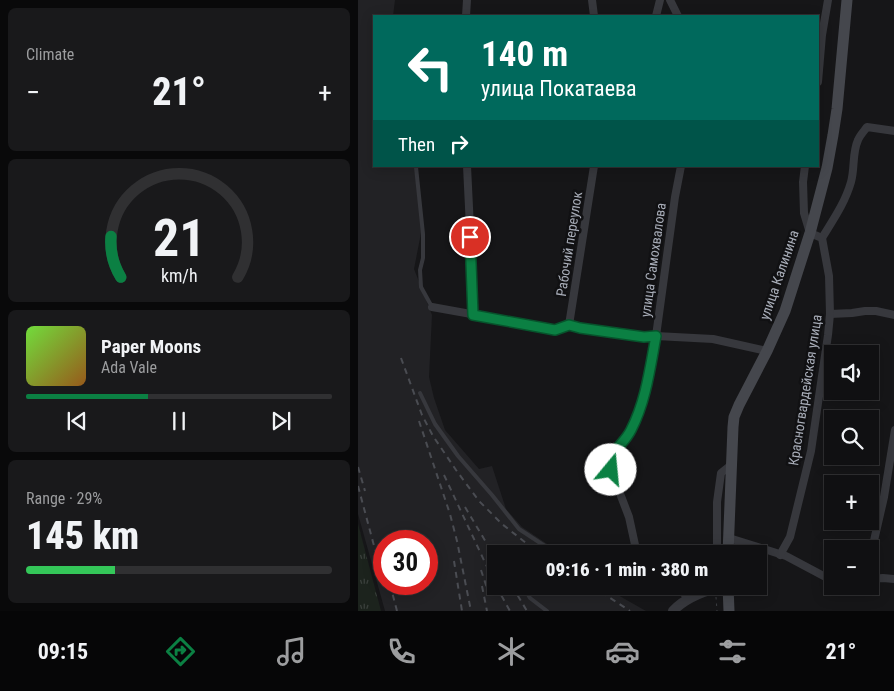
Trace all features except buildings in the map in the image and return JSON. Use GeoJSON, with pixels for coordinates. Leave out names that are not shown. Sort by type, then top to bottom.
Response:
{"type":"FeatureCollection","features":[{"type":"Feature","properties":{"kind":"main road","name":"улица Калинина"},"geometry":{"type":"LineString","coordinates":[[729,545],[734,417],[768,351],[785,311],[810,233],[827,168],[833,135],[847,0]]}},
{"type":"Feature","properties":{"kind":"main road"},"geometry":{"type":"LineString","coordinates":[[725,595],[729,611]]}},
{"type":"Feature","properties":{"kind":"street"},"geometry":{"type":"LineString","coordinates":[[466,15],[467,0]]}},
{"type":"Feature","properties":{"kind":"street"},"geometry":{"type":"LineString","coordinates":[[592,0],[594,15]]}},
{"type":"Feature","properties":{"kind":"street"},"geometry":{"type":"LineString","coordinates":[[656,15],[660,0]]}},
{"type":"Feature","properties":{"kind":"street"},"geometry":{"type":"LineString","coordinates":[[670,0],[678,15]]}},
{"type":"Feature","properties":{"kind":"street"},"geometry":{"type":"LineString","coordinates":[[819,70],[822,35],[828,0]]}},
{"type":"Feature","properties":{"kind":"street"},"geometry":{"type":"LineString","coordinates":[[805,167],[803,182],[804,213],[810,233],[822,238],[846,197],[853,174],[858,139],[867,127],[894,131]]}},
{"type":"Feature","properties":{"kind":"street"},"geometry":{"type":"LineString","coordinates":[[467,167],[473,315]]}},
{"type":"Feature","properties":{"kind":"street","name":"Рабочий переулок"},"geometry":{"type":"LineString","coordinates":[[569,325],[594,167]]}},
{"type":"Feature","properties":{"kind":"street","name":"улица Самохвалова"},"geometry":{"type":"LineString","coordinates":[[635,545],[629,516],[610,463],[612,456],[631,431],[644,398],[656,336],[681,167]]}},
{"type":"Feature","properties":{"kind":"street","name":"Красногвардейская улица"},"geometry":{"type":"LineString","coordinates":[[780,554],[790,537],[811,451],[830,314],[830,276],[822,238]]}},
{"type":"Feature","properties":{"kind":"street"},"geometry":{"type":"LineString","coordinates":[[432,307],[555,330],[569,325],[644,337],[713,339],[768,351]]}},
{"type":"Feature","properties":{"kind":"street"},"geometry":{"type":"LineString","coordinates":[[830,314],[876,311],[894,315]]}},
{"type":"Feature","properties":{"kind":"street"},"geometry":{"type":"LineString","coordinates":[[874,540],[884,497],[894,430]]}},
{"type":"Feature","properties":{"kind":"street"},"geometry":{"type":"LineString","coordinates":[[717,545],[717,502],[721,473],[731,465]]}},
{"type":"Feature","properties":{"kind":"street"},"geometry":{"type":"LineString","coordinates":[[729,538],[780,554],[824,577]]}},
{"type":"Feature","properties":{"kind":"street"},"geometry":{"type":"LineString","coordinates":[[879,578],[894,579]]}},
{"type":"Feature","properties":{"kind":"street"},"geometry":{"type":"LineString","coordinates":[[686,595],[689,598]]}},
{"type":"Feature","properties":{"kind":"street"},"geometry":{"type":"LineString","coordinates":[[673,611],[689,598],[698,595]]}},
{"type":"Feature","properties":{"kind":"lane"},"geometry":{"type":"LineString","coordinates":[[416,167],[423,234],[420,270],[421,287],[432,307]]}},
{"type":"Feature","properties":{"kind":"lane"},"geometry":{"type":"LineString","coordinates":[[420,393],[435,424],[458,456],[520,529],[543,545]]}},
{"type":"Feature","properties":{"kind":"lane"},"geometry":{"type":"LineString","coordinates":[[528,595],[547,611]]}},
{"type":"Feature","properties":{"kind":"path"},"geometry":{"type":"LineString","coordinates":[[717,611],[721,595]]}},
{"type":"Feature","properties":{"kind":"shaded area"},"geometry":{"type":"Polygon","coordinates":[[[358,0],[395,0],[393,15],[373,15],[373,167],[417,167],[423,223],[414,269],[432,315],[429,377],[445,430],[479,469],[492,466],[506,509],[522,527],[549,545],[487,545],[487,595],[618,595],[646,611],[385,611],[381,595],[438,595],[438,530],[373,530],[373,568],[358,514],[358,0]]]}},
{"type":"Feature","properties":{"kind":"green space"},"geometry":{"type":"Polygon","coordinates":[[[358,524],[373,581],[373,595],[377,595],[381,611],[358,611],[358,524]]]}},
{"type":"Feature","properties":{"kind":"railway"},"geometry":{"type":"LineString","coordinates":[[401,358],[422,415],[433,436],[456,470],[479,501],[502,524],[529,545]]}},
{"type":"Feature","properties":{"kind":"railway"},"geometry":{"type":"LineString","coordinates":[[419,421],[450,514],[471,611]]}},
{"type":"Feature","properties":{"kind":"railway"},"geometry":{"type":"LineString","coordinates":[[358,467],[365,491]]}},
{"type":"Feature","properties":{"kind":"railway"},"geometry":{"type":"LineString","coordinates":[[444,475],[487,567]]}},
{"type":"Feature","properties":{"kind":"railway"},"geometry":{"type":"LineString","coordinates":[[358,486],[373,542]]}},
{"type":"Feature","properties":{"kind":"railway"},"geometry":{"type":"LineString","coordinates":[[465,507],[488,545]]}},
{"type":"Feature","properties":{"kind":"railway"},"geometry":{"type":"LineString","coordinates":[[454,561],[462,611]]}},
{"type":"Feature","properties":{"kind":"railway"},"geometry":{"type":"LineString","coordinates":[[481,570],[487,588]]}},
{"type":"Feature","properties":{"kind":"railway"},"geometry":{"type":"LineString","coordinates":[[482,586],[487,611]]}},
{"type":"Feature","properties":{"kind":"railway"},"geometry":{"type":"LineString","coordinates":[[393,595],[397,611]]}},
{"type":"Feature","properties":{"kind":"railway"},"geometry":{"type":"LineString","coordinates":[[501,595],[510,611]]}},
{"type":"Feature","properties":{"kind":"railway"},"geometry":{"type":"LineString","coordinates":[[517,595],[527,611]]}},
{"type":"Feature","properties":{"kind":"railway"},"geometry":{"type":"LineString","coordinates":[[606,595],[630,611]]}},
{"type":"Feature","properties":{"kind":"route"},"geometry":{"type":"LineString","coordinates":[[470,237],[473,315],[555,330],[569,325],[644,337],[656,336],[644,398],[631,431],[612,456],[611,470]]}}]}
